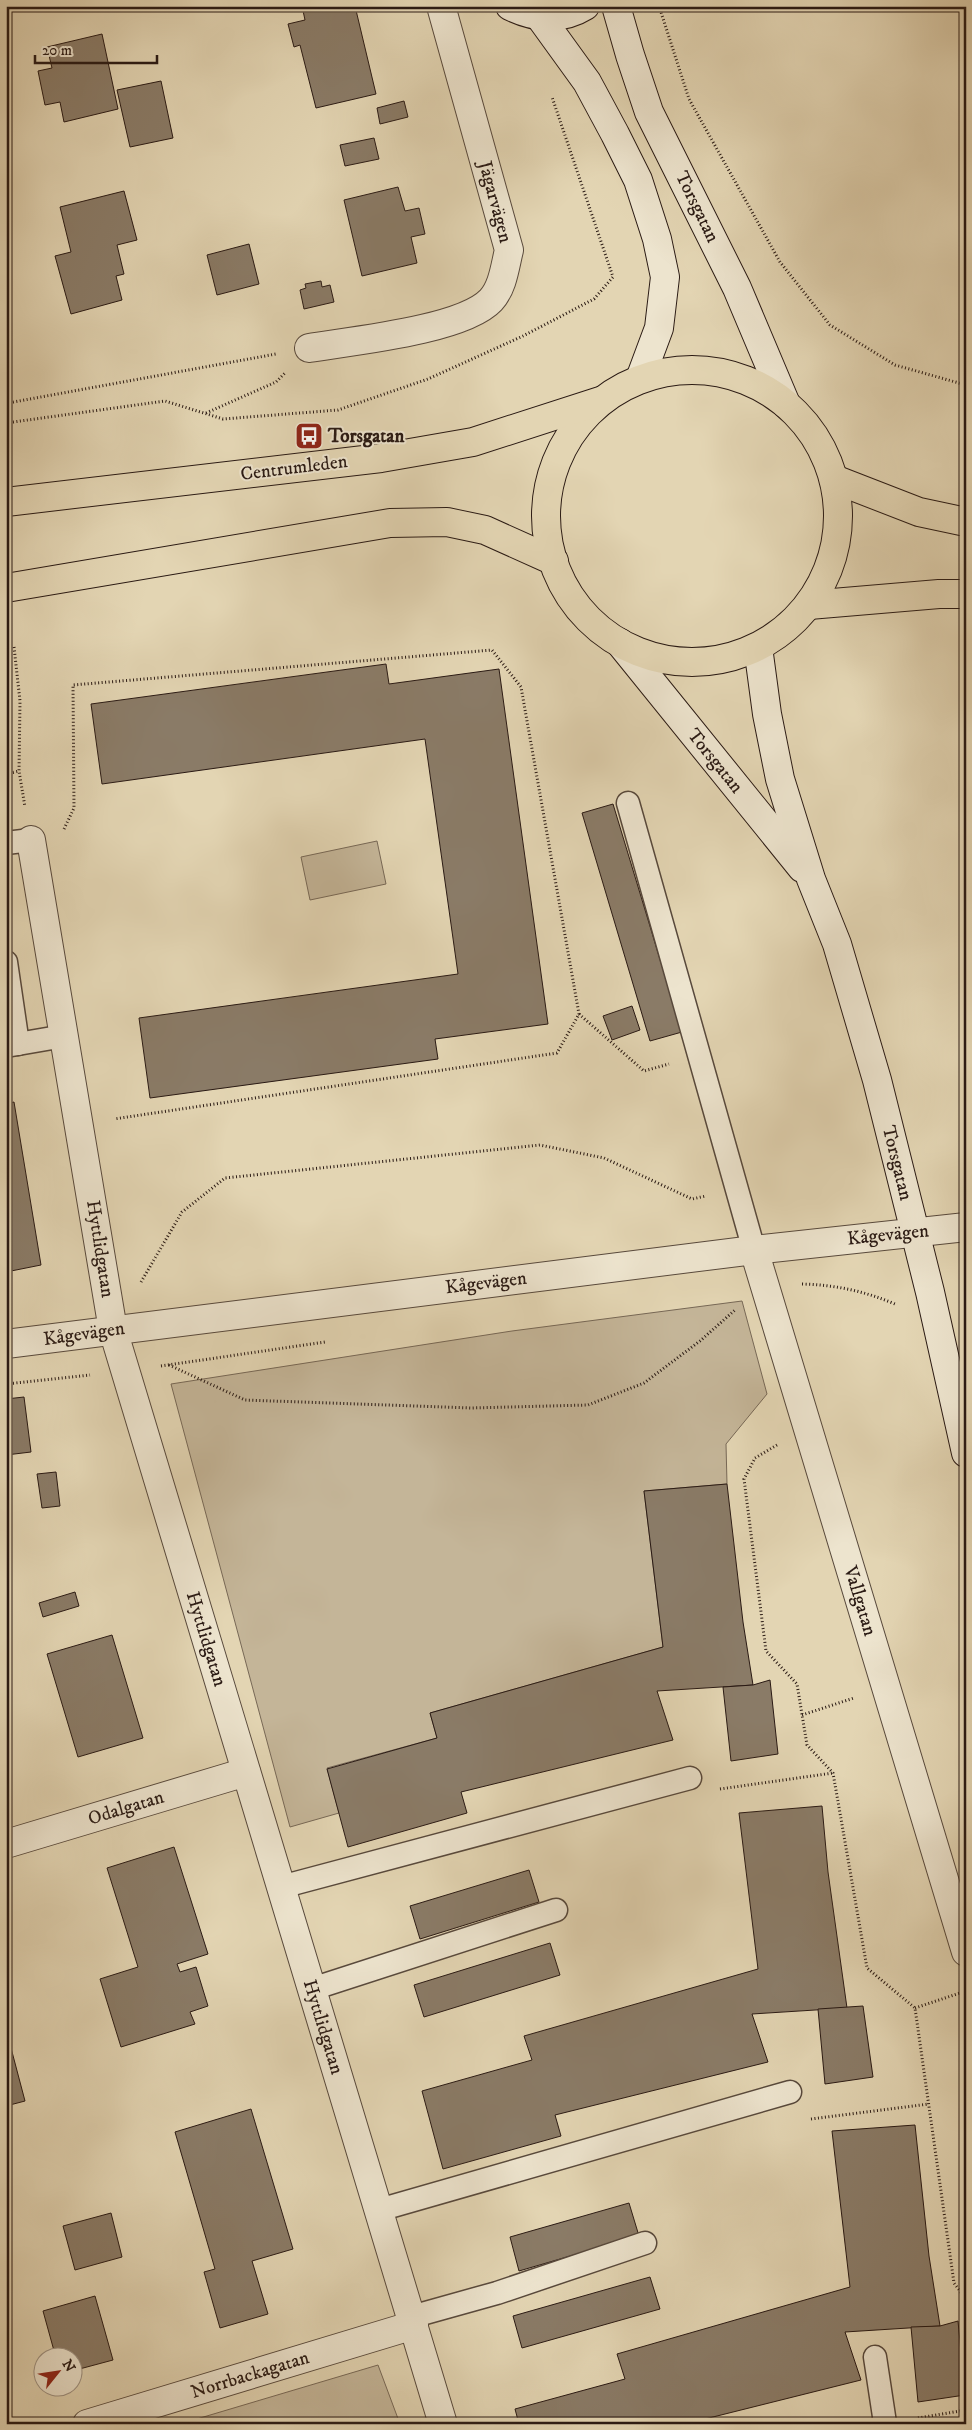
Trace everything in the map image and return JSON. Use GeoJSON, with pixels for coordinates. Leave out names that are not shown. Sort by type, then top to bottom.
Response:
{"type":"FeatureCollection","features":[{"type":"Feature","properties":{"kind":"highway"},"geometry":{"type":"LineString","coordinates":[[691,370],[717,372],[742,378],[765,389],[786,404],[816,438],[834,480],[838,506],[838,524],[833,558],[823,583],[808,605],[785,629],[758,647],[713,661],[665,660],[642,653],[620,643],[592,621],[569,594],[554,561],[548,539],[546,517],[553,472],[561,451],[573,432],[588,414],[604,399],[640,379],[665,372],[691,370]]}},
{"type":"Feature","properties":{"kind":"highway","name":"Centrumleden"},"geometry":{"type":"LineString","coordinates":[[6,502],[381,458],[464,444],[604,399]]}},
{"type":"Feature","properties":{"kind":"highway"},"geometry":{"type":"LineString","coordinates":[[834,480],[919,512],[966,522]]}},
{"type":"Feature","properties":{"kind":"highway"},"geometry":{"type":"LineString","coordinates":[[6,588],[390,523],[447,522],[476,528],[554,561]]}},
{"type":"Feature","properties":{"kind":"highway"},"geometry":{"type":"LineString","coordinates":[[808,605],[939,594],[966,594]]}},
{"type":"Feature","properties":{"kind":"street","name":"Jägarvägen"},"geometry":{"type":"LineString","coordinates":[[309,348],[439,326],[472,314],[492,299],[503,277],[509,250],[441,6]]}},
{"type":"Feature","properties":{"kind":"street"},"geometry":{"type":"LineString","coordinates":[[510,6],[540,17],[559,16],[577,11],[585,6]]}},
{"type":"Feature","properties":{"kind":"street","name":"Torsgatan"},"geometry":{"type":"LineString","coordinates":[[618,13],[649,112],[737,288],[786,404]]}},
{"type":"Feature","properties":{"kind":"street"},"geometry":{"type":"LineString","coordinates":[[540,17],[587,82],[615,134],[638,180],[657,239],[665,277],[659,328],[640,379]]}},
{"type":"Feature","properties":{"kind":"street","name":"Torsgatan"},"geometry":{"type":"LineString","coordinates":[[620,643],[811,879]]}},
{"type":"Feature","properties":{"kind":"street","name":"Torsgatan"},"geometry":{"type":"LineString","coordinates":[[758,647],[767,714],[780,779],[811,879],[837,944],[874,1071],[930,1292],[966,1453]]}},
{"type":"Feature","properties":{"kind":"street","name":"Hyttlidgatan"},"geometry":{"type":"LineString","coordinates":[[24,847],[64,1036],[113,1330],[442,2424]]}},
{"type":"Feature","properties":{"kind":"street","name":"Kågevägen"},"geometry":{"type":"LineString","coordinates":[[6,1344],[754,1250],[966,1227]]}},
{"type":"Feature","properties":{"kind":"street","name":"Vallgatan"},"geometry":{"type":"LineString","coordinates":[[754,1250],[966,1952]]}},
{"type":"Feature","properties":{"kind":"street","name":"Odalgatan"},"geometry":{"type":"LineString","coordinates":[[6,1844],[246,1772]]}},
{"type":"Feature","properties":{"kind":"street","name":"Norrbackagatan"},"geometry":{"type":"LineString","coordinates":[[87,2424],[412,2321]]}},
{"type":"Feature","properties":{"kind":"lane"},"geometry":{"type":"LineString","coordinates":[[628,804],[754,1250]]}},
{"type":"Feature","properties":{"kind":"lane"},"geometry":{"type":"LineString","coordinates":[[6,962],[12,1045],[64,1036]]}},
{"type":"Feature","properties":{"kind":"lane"},"geometry":{"type":"LineString","coordinates":[[281,1887],[690,1778]]}},
{"type":"Feature","properties":{"kind":"lane"},"geometry":{"type":"LineString","coordinates":[[312,1989],[556,1910]]}},
{"type":"Feature","properties":{"kind":"lane"},"geometry":{"type":"LineString","coordinates":[[379,2210],[790,2092]]}},
{"type":"Feature","properties":{"kind":"lane"},"geometry":{"type":"LineString","coordinates":[[412,2321],[645,2243]]}},
{"type":"Feature","properties":{"kind":"lane"},"geometry":{"type":"LineString","coordinates":[[876,2357],[884,2424]]}},
{"type":"Feature","properties":{"kind":"path"},"geometry":{"type":"LineString","coordinates":[[659,6],[689,99],[780,262],[830,325],[895,364],[966,385]]}},
{"type":"Feature","properties":{"kind":"path"},"geometry":{"type":"LineString","coordinates":[[618,13],[661,14]]}},
{"type":"Feature","properties":{"kind":"path"},"geometry":{"type":"LineString","coordinates":[[6,423],[165,401],[223,419],[338,410],[428,379],[523,336],[594,299],[613,277],[550,92]]}},
{"type":"Feature","properties":{"kind":"path"},"geometry":{"type":"LineString","coordinates":[[6,366],[8,403],[309,348]]}},
{"type":"Feature","properties":{"kind":"path"},"geometry":{"type":"LineString","coordinates":[[206,413],[276,382],[309,348]]}},
{"type":"Feature","properties":{"kind":"path"},"geometry":{"type":"LineString","coordinates":[[14,647],[20,701],[19,772],[24,847],[52,856],[74,808],[73,685],[492,650],[521,687],[579,1014],[644,1071],[699,1055]]}},
{"type":"Feature","properties":{"kind":"path"},"geometry":{"type":"LineString","coordinates":[[6,774],[19,772]]}},
{"type":"Feature","properties":{"kind":"path"},"geometry":{"type":"LineString","coordinates":[[79,1124],[557,1053],[579,1014]]}},
{"type":"Feature","properties":{"kind":"path"},"geometry":{"type":"LineString","coordinates":[[113,1330],[182,1212],[225,1178],[540,1145],[604,1158],[692,1199],[737,1188]]}},
{"type":"Feature","properties":{"kind":"path"},"geometry":{"type":"LineString","coordinates":[[168,1365],[245,1400],[471,1408],[588,1405],[644,1383],[700,1341],[765,1283],[834,1285],[868,1293],[897,1304],[930,1292]]}},
{"type":"Feature","properties":{"kind":"path"},"geometry":{"type":"LineString","coordinates":[[6,1384],[125,1372],[326,1342]]}},
{"type":"Feature","properties":{"kind":"path"},"geometry":{"type":"LineString","coordinates":[[811,1435],[780,1443],[755,1458],[744,1479],[766,1651],[797,1684],[807,1744],[833,1773],[867,1968],[915,2008],[954,2283],[966,2299]]}},
{"type":"Feature","properties":{"kind":"path"},"geometry":{"type":"LineString","coordinates":[[802,1714],[886,1688]]}},
{"type":"Feature","properties":{"kind":"path"},"geometry":{"type":"LineString","coordinates":[[690,1778],[709,1791],[833,1773]]}},
{"type":"Feature","properties":{"kind":"path"},"geometry":{"type":"LineString","coordinates":[[915,2008],[966,1992]]}},
{"type":"Feature","properties":{"kind":"path"},"geometry":{"type":"LineString","coordinates":[[790,2092],[809,2119],[929,2104]]}},
{"type":"Feature","properties":{"kind":"path"},"geometry":{"type":"LineString","coordinates":[[884,2424],[966,2410]]}},
{"type":"Feature","properties":{"kind":"shaded area"},"geometry":{"type":"Polygon","coordinates":[[[377,841],[386,884],[310,900],[301,857],[377,841]]]}},
{"type":"Feature","properties":{"kind":"shaded area"},"geometry":{"type":"Polygon","coordinates":[[[742,1301],[767,1394],[726,1444],[727,1484],[644,1491],[663,1647],[430,1713],[437,1738],[327,1768],[339,1813],[290,1827],[171,1384],[512,1331],[742,1301]]]}},
{"type":"Feature","properties":{"kind":"shaded area"},"geometry":{"type":"Polygon","coordinates":[[[378,2365],[400,2424],[180,2424],[378,2365]]]}},
{"type":"Feature","properties":{"kind":"building"},"geometry":{"type":"Polygon","coordinates":[[[302,6],[355,6],[376,94],[316,108],[300,45],[294,47],[288,24],[305,20],[302,6]]]}},
{"type":"Feature","properties":{"kind":"building"},"geometry":{"type":"Polygon","coordinates":[[[102,34],[118,109],[64,122],[60,102],[45,105],[38,71],[52,68],[47,47],[102,34]]]}},
{"type":"Feature","properties":{"kind":"building"},"geometry":{"type":"Polygon","coordinates":[[[161,81],[173,138],[130,147],[117,90],[161,81]]]}},
{"type":"Feature","properties":{"kind":"building"},"geometry":{"type":"Polygon","coordinates":[[[404,101],[408,117],[380,124],[377,108],[404,101]]]}},
{"type":"Feature","properties":{"kind":"building"},"geometry":{"type":"Polygon","coordinates":[[[374,138],[379,159],[345,166],[340,145],[374,138]]]}},
{"type":"Feature","properties":{"kind":"building"},"geometry":{"type":"Polygon","coordinates":[[[398,187],[405,211],[419,208],[425,234],[411,237],[417,263],[362,276],[344,200],[398,187]]]}},
{"type":"Feature","properties":{"kind":"building"},"geometry":{"type":"Polygon","coordinates":[[[124,191],[137,240],[117,245],[124,274],[116,276],[122,300],[71,314],[55,256],[71,252],[60,207],[124,191]]]}},
{"type":"Feature","properties":{"kind":"building"},"geometry":{"type":"Polygon","coordinates":[[[249,244],[259,284],[217,295],[207,255],[249,244]]]}},
{"type":"Feature","properties":{"kind":"building"},"geometry":{"type":"Polygon","coordinates":[[[321,281],[322,287],[330,285],[334,302],[304,309],[300,290],[306,288],[305,284],[321,281]]]}},
{"type":"Feature","properties":{"kind":"building"},"geometry":{"type":"Polygon","coordinates":[[[386,664],[389,684],[499,669],[548,1024],[435,1039],[438,1059],[150,1098],[139,1018],[458,974],[425,739],[102,784],[91,704],[386,664]]]}},
{"type":"Feature","properties":{"kind":"building"},"geometry":{"type":"Polygon","coordinates":[[[613,804],[682,1032],[650,1041],[582,813],[613,804]]]}},
{"type":"Feature","properties":{"kind":"building"},"geometry":{"type":"Polygon","coordinates":[[[632,1006],[640,1030],[612,1040],[603,1016],[632,1006]]]}},
{"type":"Feature","properties":{"kind":"building"},"geometry":{"type":"Polygon","coordinates":[[[14,1102],[41,1265],[6,1272],[6,1104],[14,1102]]]}},
{"type":"Feature","properties":{"kind":"building"},"geometry":{"type":"Polygon","coordinates":[[[24,1397],[31,1452],[6,1455],[6,1399],[24,1397]]]}},
{"type":"Feature","properties":{"kind":"building"},"geometry":{"type":"Polygon","coordinates":[[[56,1472],[60,1506],[42,1508],[37,1474],[56,1472]]]}},
{"type":"Feature","properties":{"kind":"building"},"geometry":{"type":"Polygon","coordinates":[[[727,1484],[743,1622],[753,1685],[657,1691],[673,1740],[461,1792],[467,1813],[348,1847],[327,1769],[437,1738],[430,1713],[663,1647],[644,1491],[727,1484]]]}},
{"type":"Feature","properties":{"kind":"building"},"geometry":{"type":"Polygon","coordinates":[[[75,1592],[79,1606],[43,1617],[39,1603],[75,1592]]]}},
{"type":"Feature","properties":{"kind":"building"},"geometry":{"type":"Polygon","coordinates":[[[112,1635],[143,1738],[78,1757],[47,1654],[112,1635]]]}},
{"type":"Feature","properties":{"kind":"building"},"geometry":{"type":"Polygon","coordinates":[[[770,1680],[778,1754],[731,1761],[723,1687],[753,1685],[770,1680]]]}},
{"type":"Feature","properties":{"kind":"building"},"geometry":{"type":"Polygon","coordinates":[[[822,1806],[828,1872],[847,2008],[752,2014],[768,2062],[555,2115],[561,2136],[443,2169],[422,2091],[532,2060],[524,2036],[758,1969],[739,1813],[822,1806]]]}},
{"type":"Feature","properties":{"kind":"building"},"geometry":{"type":"Polygon","coordinates":[[[174,1847],[208,1954],[177,1964],[180,1972],[196,1967],[208,2006],[190,2012],[195,2024],[121,2047],[100,1979],[138,1967],[107,1868],[174,1847]]]}},
{"type":"Feature","properties":{"kind":"building"},"geometry":{"type":"Polygon","coordinates":[[[529,1870],[539,1902],[420,1939],[410,1906],[529,1870]]]}},
{"type":"Feature","properties":{"kind":"building"},"geometry":{"type":"Polygon","coordinates":[[[550,1943],[560,1975],[424,2017],[414,1985],[550,1943]]]}},
{"type":"Feature","properties":{"kind":"building"},"geometry":{"type":"Polygon","coordinates":[[[863,2006],[873,2077],[825,2084],[818,2009],[863,2006]]]}},
{"type":"Feature","properties":{"kind":"building"},"geometry":{"type":"Polygon","coordinates":[[[6,2029],[25,2101],[6,2106],[6,2029]]]}},
{"type":"Feature","properties":{"kind":"building"},"geometry":{"type":"Polygon","coordinates":[[[251,2109],[293,2249],[252,2261],[268,2314],[220,2328],[204,2272],[215,2269],[175,2132],[251,2109]]]}},
{"type":"Feature","properties":{"kind":"building"},"geometry":{"type":"Polygon","coordinates":[[[915,2125],[929,2256],[940,2326],[845,2332],[861,2380],[685,2424],[519,2424],[515,2409],[625,2379],[617,2354],[850,2287],[832,2131],[915,2125]]]}},
{"type":"Feature","properties":{"kind":"building"},"geometry":{"type":"Polygon","coordinates":[[[629,2203],[639,2236],[519,2271],[510,2237],[629,2203]]]}},
{"type":"Feature","properties":{"kind":"building"},"geometry":{"type":"Polygon","coordinates":[[[111,2213],[122,2257],[75,2270],[63,2226],[111,2213]]]}},
{"type":"Feature","properties":{"kind":"building"},"geometry":{"type":"Polygon","coordinates":[[[650,2277],[660,2309],[522,2348],[513,2316],[650,2277]]]}},
{"type":"Feature","properties":{"kind":"building"},"geometry":{"type":"Polygon","coordinates":[[[95,2296],[113,2360],[82,2368],[82,2348],[53,2348],[43,2311],[95,2296]]]}},
{"type":"Feature","properties":{"kind":"building"},"geometry":{"type":"Polygon","coordinates":[[[958,2321],[965,2395],[918,2402],[911,2327],[940,2326],[958,2321]]]}},
{"type":"Feature","properties":{"kind":"place","name":"Torsgatan"},"geometry":{"type":"Point","coordinates":[309,436]}}]}
